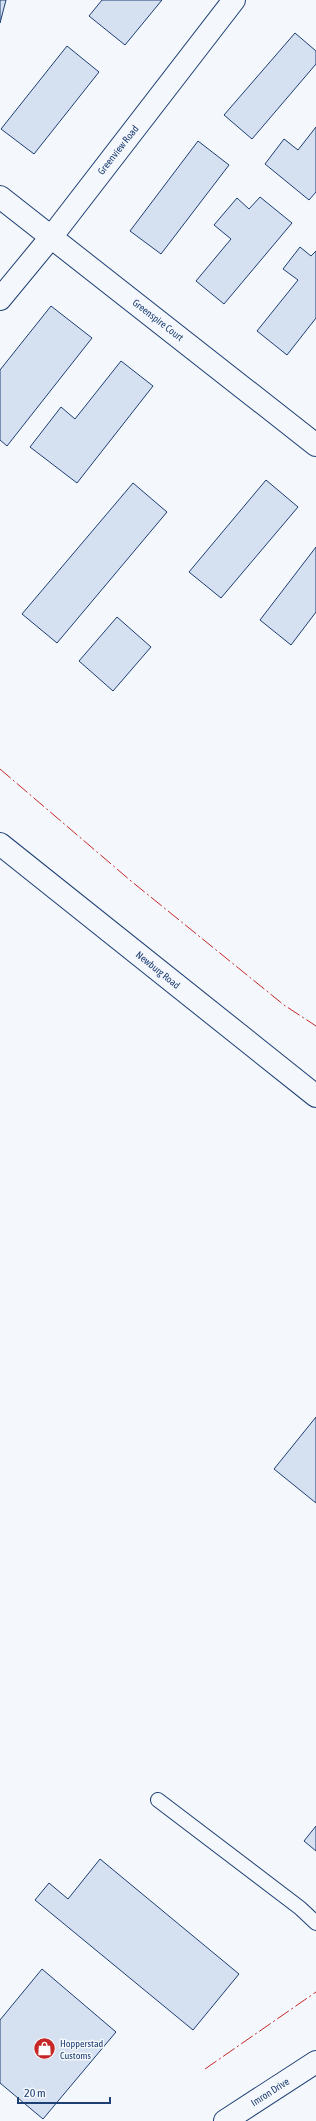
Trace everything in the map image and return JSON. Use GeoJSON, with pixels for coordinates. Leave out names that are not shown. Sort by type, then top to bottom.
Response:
{"type":"FeatureCollection","features":[{"type":"Feature","properties":{"kind":"street","name":"Greenview Road"},"geometry":{"type":"LineString","coordinates":[[0,299],[52,236],[234,0]]}},
{"type":"Feature","properties":{"kind":"street","name":"Greenspire Court"},"geometry":{"type":"LineString","coordinates":[[0,197],[52,236],[316,446]]}},
{"type":"Feature","properties":{"kind":"street","name":"Newburg Road"},"geometry":{"type":"LineString","coordinates":[[0,844],[316,1096]]}},
{"type":"Feature","properties":{"kind":"street","name":"Imron Drive"},"geometry":{"type":"LineString","coordinates":[[225,2121],[316,2062]]}},
{"type":"Feature","properties":{"kind":"lane"},"geometry":{"type":"LineString","coordinates":[[158,1800],[300,1908],[316,1923]]}},
{"type":"Feature","properties":{"kind":"building"},"geometry":{"type":"Polygon","coordinates":[[[0,0],[6,0],[0,23],[0,0]]]}},
{"type":"Feature","properties":{"kind":"building"},"geometry":{"type":"Polygon","coordinates":[[[102,0],[162,0],[125,45],[89,16],[102,0]]]}},
{"type":"Feature","properties":{"kind":"building"},"geometry":{"type":"Polygon","coordinates":[[[295,33],[316,51],[316,64],[252,139],[224,115],[295,33]]]}},
{"type":"Feature","properties":{"kind":"building"},"geometry":{"type":"Polygon","coordinates":[[[67,46],[99,72],[34,154],[1,129],[67,46]]]}},
{"type":"Feature","properties":{"kind":"building"},"geometry":{"type":"Polygon","coordinates":[[[316,127],[316,192],[309,200],[265,164],[284,139],[298,150],[316,127]]]}},
{"type":"Feature","properties":{"kind":"building"},"geometry":{"type":"Polygon","coordinates":[[[198,141],[229,165],[161,254],[130,231],[198,141]]]}},
{"type":"Feature","properties":{"kind":"building"},"geometry":{"type":"Polygon","coordinates":[[[260,197],[292,223],[224,304],[196,281],[231,239],[214,225],[237,198],[249,209],[260,197]]]}},
{"type":"Feature","properties":{"kind":"building"},"geometry":{"type":"Polygon","coordinates":[[[300,247],[311,256],[316,251],[316,318],[287,355],[257,331],[298,280],[283,269],[300,247]]]}},
{"type":"Feature","properties":{"kind":"building"},"geometry":{"type":"Polygon","coordinates":[[[51,306],[92,338],[7,446],[0,440],[0,370],[51,306]]]}},
{"type":"Feature","properties":{"kind":"building"},"geometry":{"type":"Polygon","coordinates":[[[121,361],[153,386],[77,483],[30,447],[61,407],[75,419],[121,361]]]}},
{"type":"Feature","properties":{"kind":"building"},"geometry":{"type":"Polygon","coordinates":[[[266,480],[298,507],[221,598],[189,572],[266,480]]]}},
{"type":"Feature","properties":{"kind":"building"},"geometry":{"type":"Polygon","coordinates":[[[133,483],[167,512],[57,643],[22,614],[133,483]]]}},
{"type":"Feature","properties":{"kind":"building"},"geometry":{"type":"Polygon","coordinates":[[[316,547],[316,612],[291,645],[260,620],[316,547]]]}},
{"type":"Feature","properties":{"kind":"building"},"geometry":{"type":"Polygon","coordinates":[[[117,617],[151,647],[113,691],[79,661],[117,617]]]}},
{"type":"Feature","properties":{"kind":"building"},"geometry":{"type":"Polygon","coordinates":[[[316,1417],[316,1503],[274,1469],[316,1417]]]}},
{"type":"Feature","properties":{"kind":"building"},"geometry":{"type":"Polygon","coordinates":[[[316,1826],[316,1851],[304,1841],[316,1826]]]}},
{"type":"Feature","properties":{"kind":"building"},"geometry":{"type":"Polygon","coordinates":[[[100,1859],[239,1974],[193,2030],[35,1900],[49,1883],[68,1899],[100,1859]]]}},
{"type":"Feature","properties":{"kind":"building"},"geometry":{"type":"Polygon","coordinates":[[[42,1969],[116,2032],[43,2119],[0,2083],[0,2020],[42,1969]]]}},
{"type":"Feature","properties":{"kind":"power"},"geometry":{"type":"LineString","coordinates":[[0,769],[131,881],[284,1005],[316,1026]]}},
{"type":"Feature","properties":{"kind":"power"},"geometry":{"type":"LineString","coordinates":[[205,2069],[316,1992]]}},
{"type":"Feature","properties":{"kind":"place","name":"Hopperstad Customs"},"geometry":{"type":"Point","coordinates":[45,2049]}}]}
